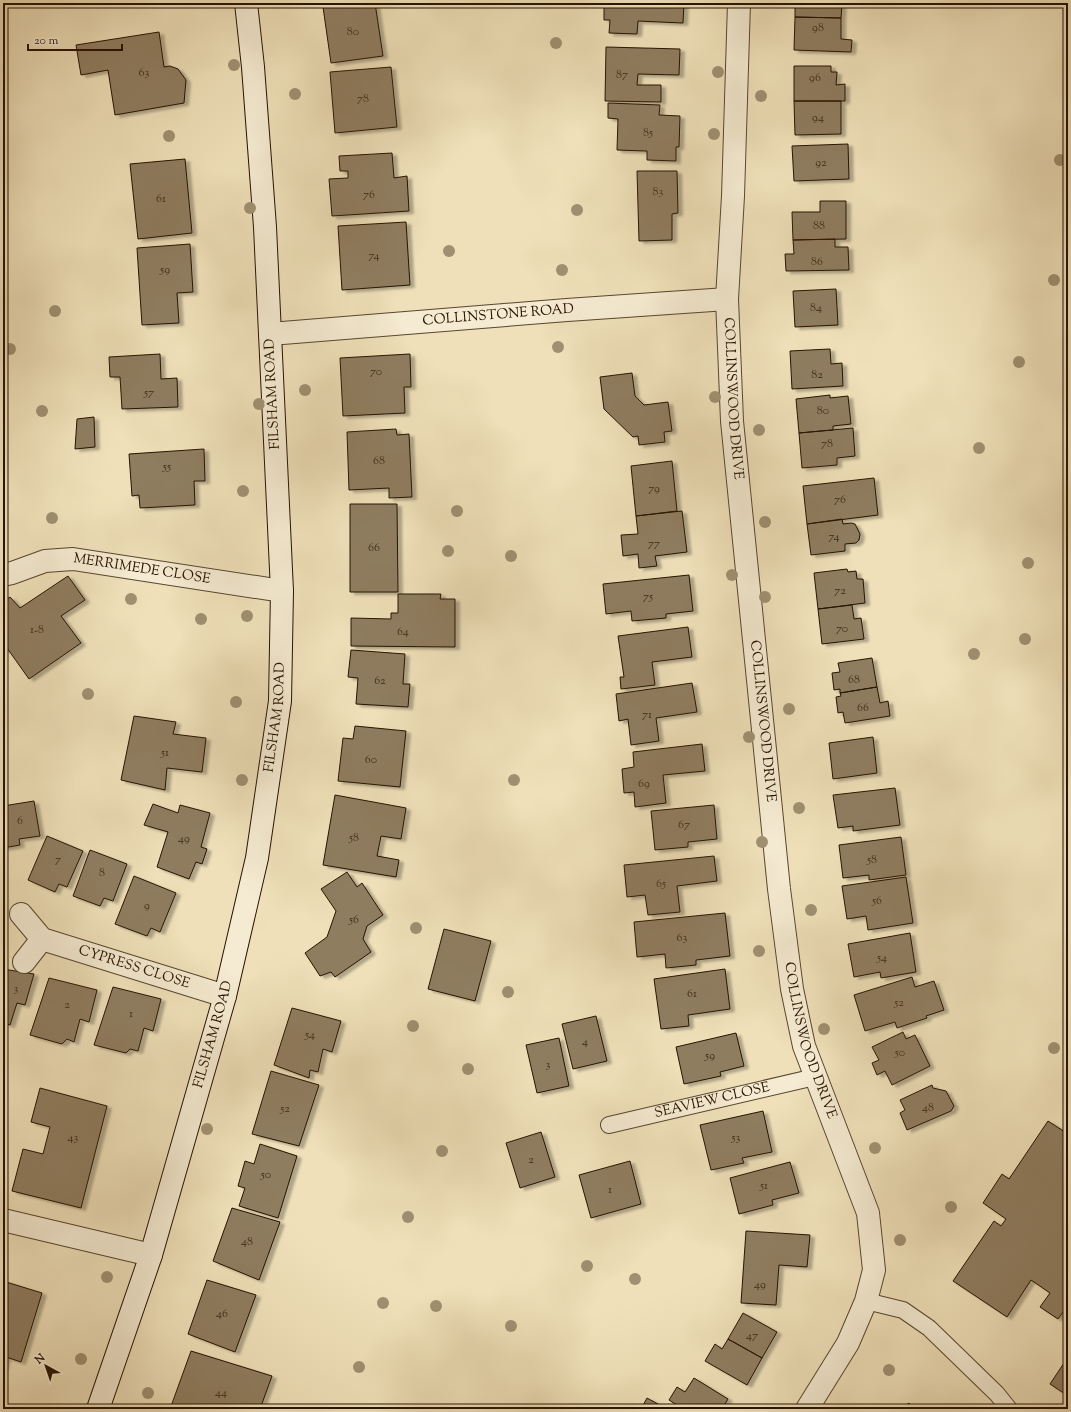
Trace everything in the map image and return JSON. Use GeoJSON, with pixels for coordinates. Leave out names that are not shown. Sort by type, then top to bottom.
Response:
{"type":"FeatureCollection","features":[{"type":"Feature","properties":{"kind":"street","name":"FILSHAM ROAD"},"geometry":{"type":"LineString","coordinates":[[98,1409],[151,1256],[226,996],[257,858],[280,701],[282,591],[265,227],[253,67],[246,3]]}},
{"type":"Feature","properties":{"kind":"street","name":"COLLINSWOOD DRIVE"},"geometry":{"type":"LineString","coordinates":[[739,3],[733,196],[727,299],[732,421],[779,889],[792,989],[804,1046],[868,1213],[874,1270],[866,1301],[848,1343],[807,1409]]}},
{"type":"Feature","properties":{"kind":"street","name":"COLLINSTONE ROAD"},"geometry":{"type":"LineString","coordinates":[[270,334],[567,310],[727,299]]}},
{"type":"Feature","properties":{"kind":"street","name":"MERRIMEDE CLOSE"},"geometry":{"type":"LineString","coordinates":[[3,575],[45,561],[73,559],[282,591]]}},
{"type":"Feature","properties":{"kind":"street"},"geometry":{"type":"LineString","coordinates":[[21,914],[42,939],[24,962]]}},
{"type":"Feature","properties":{"kind":"street","name":"CYPRESS CLOSE"},"geometry":{"type":"LineString","coordinates":[[42,939],[226,996]]}},
{"type":"Feature","properties":{"kind":"street"},"geometry":{"type":"LineString","coordinates":[[3,1220],[151,1256]]}},
{"type":"Feature","properties":{"kind":"lane","name":"SEAVIEW CLOSE"},"geometry":{"type":"LineString","coordinates":[[609,1125],[815,1077]]}},
{"type":"Feature","properties":{"kind":"lane"},"geometry":{"type":"LineString","coordinates":[[866,1301],[903,1310],[928,1328],[997,1394],[1009,1409]]}},
{"type":"Feature","properties":{"kind":"building"},"geometry":{"type":"Polygon","coordinates":[[[355,3],[375,3],[383,56],[331,63],[323,7],[355,3]]]}},
{"type":"Feature","properties":{"kind":"building"},"geometry":{"type":"Polygon","coordinates":[[[604,3],[684,3],[683,23],[638,21],[637,34],[609,33],[610,20],[604,20],[604,3]]]}},
{"type":"Feature","properties":{"kind":"building"},"geometry":{"type":"Polygon","coordinates":[[[795,3],[842,3],[841,18],[795,17],[795,3]]]}},
{"type":"Feature","properties":{"kind":"building"},"geometry":{"type":"Polygon","coordinates":[[[795,17],[841,18],[841,39],[852,40],[851,52],[794,50],[795,17]]]}},
{"type":"Feature","properties":{"kind":"building"},"geometry":{"type":"Polygon","coordinates":[[[159,32],[164,67],[170,66],[178,69],[186,80],[184,103],[115,115],[108,70],[81,75],[76,45],[159,32]]]}},
{"type":"Feature","properties":{"kind":"building"},"geometry":{"type":"Polygon","coordinates":[[[606,47],[680,49],[679,75],[638,74],[637,85],[661,85],[661,102],[605,101],[606,47]]]}},
{"type":"Feature","properties":{"kind":"building"},"geometry":{"type":"Polygon","coordinates":[[[794,66],[831,66],[831,72],[837,72],[836,85],[845,84],[845,101],[794,101],[794,66]]]}},
{"type":"Feature","properties":{"kind":"building"},"geometry":{"type":"Polygon","coordinates":[[[391,67],[397,127],[335,133],[330,72],[391,67]]]}},
{"type":"Feature","properties":{"kind":"building"},"geometry":{"type":"Polygon","coordinates":[[[794,101],[841,101],[841,134],[795,135],[794,101]]]}},
{"type":"Feature","properties":{"kind":"building"},"geometry":{"type":"Polygon","coordinates":[[[608,103],[660,105],[659,115],[680,116],[679,147],[676,147],[676,161],[647,160],[647,151],[617,150],[618,119],[608,118],[608,103]]]}},
{"type":"Feature","properties":{"kind":"building"},"geometry":{"type":"Polygon","coordinates":[[[848,144],[849,179],[794,181],[792,146],[848,144]]]}},
{"type":"Feature","properties":{"kind":"building"},"geometry":{"type":"Polygon","coordinates":[[[392,153],[394,178],[407,176],[409,211],[332,216],[329,179],[348,178],[348,171],[340,171],[339,156],[392,153]]]}},
{"type":"Feature","properties":{"kind":"building"},"geometry":{"type":"Polygon","coordinates":[[[185,159],[192,233],[138,239],[130,164],[185,159]]]}},
{"type":"Feature","properties":{"kind":"building"},"geometry":{"type":"Polygon","coordinates":[[[637,171],[677,171],[678,213],[672,214],[672,240],[639,241],[637,171]]]}},
{"type":"Feature","properties":{"kind":"building"},"geometry":{"type":"Polygon","coordinates":[[[820,201],[846,201],[846,239],[793,240],[792,212],[820,212],[820,201]]]}},
{"type":"Feature","properties":{"kind":"building"},"geometry":{"type":"Polygon","coordinates":[[[406,222],[410,285],[342,290],[338,226],[406,222]]]}},
{"type":"Feature","properties":{"kind":"building"},"geometry":{"type":"Polygon","coordinates":[[[835,239],[835,247],[848,247],[849,270],[786,271],[785,254],[794,254],[793,240],[835,239]]]}},
{"type":"Feature","properties":{"kind":"building"},"geometry":{"type":"Polygon","coordinates":[[[190,244],[193,292],[177,293],[179,323],[142,325],[137,248],[190,244]]]}},
{"type":"Feature","properties":{"kind":"building"},"geometry":{"type":"Polygon","coordinates":[[[836,289],[838,325],[795,327],[793,291],[836,289]]]}},
{"type":"Feature","properties":{"kind":"building"},"geometry":{"type":"Polygon","coordinates":[[[830,349],[831,364],[842,363],[843,386],[792,389],[790,351],[830,349]]]}},
{"type":"Feature","properties":{"kind":"building"},"geometry":{"type":"Polygon","coordinates":[[[160,354],[161,379],[177,378],[178,407],[122,409],[120,377],[110,377],[109,357],[160,354]]]}},
{"type":"Feature","properties":{"kind":"building"},"geometry":{"type":"Polygon","coordinates":[[[410,354],[411,387],[404,387],[405,413],[343,416],[340,358],[410,354]]]}},
{"type":"Feature","properties":{"kind":"building"},"geometry":{"type":"Polygon","coordinates":[[[632,373],[635,396],[644,405],[668,402],[672,431],[664,432],[665,442],[639,445],[638,436],[633,437],[604,409],[600,377],[632,373]]]}},
{"type":"Feature","properties":{"kind":"building"},"geometry":{"type":"Polygon","coordinates":[[[830,395],[830,398],[848,396],[851,424],[833,426],[833,430],[799,433],[796,399],[830,395]]]}},
{"type":"Feature","properties":{"kind":"building"},"geometry":{"type":"Polygon","coordinates":[[[94,417],[95,447],[75,449],[77,419],[94,417]]]}},
{"type":"Feature","properties":{"kind":"building"},"geometry":{"type":"Polygon","coordinates":[[[853,428],[855,456],[837,458],[837,465],[802,468],[799,433],[853,428]]]}},
{"type":"Feature","properties":{"kind":"building"},"geometry":{"type":"Polygon","coordinates":[[[396,429],[397,435],[409,434],[412,497],[389,498],[389,488],[349,490],[347,432],[396,429]]]}},
{"type":"Feature","properties":{"kind":"building"},"geometry":{"type":"Polygon","coordinates":[[[204,449],[205,481],[194,481],[195,505],[140,508],[139,495],[132,496],[129,454],[204,449]]]}},
{"type":"Feature","properties":{"kind":"building"},"geometry":{"type":"Polygon","coordinates":[[[672,461],[677,511],[636,516],[631,466],[672,461]]]}},
{"type":"Feature","properties":{"kind":"building"},"geometry":{"type":"Polygon","coordinates":[[[874,478],[878,515],[807,524],[803,486],[874,478]]]}},
{"type":"Feature","properties":{"kind":"building"},"geometry":{"type":"Polygon","coordinates":[[[350,504],[397,504],[398,592],[350,592],[350,504]]]}},
{"type":"Feature","properties":{"kind":"building"},"geometry":{"type":"Polygon","coordinates":[[[682,511],[687,552],[655,556],[657,566],[639,568],[638,554],[623,556],[621,535],[638,534],[636,516],[682,511]]]}},
{"type":"Feature","properties":{"kind":"building"},"geometry":{"type":"Polygon","coordinates":[[[842,519],[843,524],[855,524],[860,534],[859,540],[856,543],[845,544],[845,551],[811,555],[807,524],[842,519]]]}},
{"type":"Feature","properties":{"kind":"building"},"geometry":{"type":"Polygon","coordinates":[[[847,569],[848,572],[856,571],[857,579],[863,579],[865,603],[818,609],[814,573],[847,569]]]}},
{"type":"Feature","properties":{"kind":"building"},"geometry":{"type":"Polygon","coordinates":[[[689,575],[693,611],[666,614],[666,618],[632,621],[631,611],[606,614],[603,584],[689,575]]]}},
{"type":"Feature","properties":{"kind":"building"},"geometry":{"type":"Polygon","coordinates":[[[68,576],[85,600],[61,616],[81,643],[29,679],[7,648],[3,650],[3,602],[10,597],[20,608],[68,576]]]}},
{"type":"Feature","properties":{"kind":"building"},"geometry":{"type":"Polygon","coordinates":[[[398,594],[441,594],[440,599],[455,599],[455,647],[351,646],[351,618],[391,619],[391,613],[398,613],[398,594]]]}},
{"type":"Feature","properties":{"kind":"building"},"geometry":{"type":"Polygon","coordinates":[[[852,605],[854,619],[861,618],[864,639],[822,644],[818,609],[852,605]]]}},
{"type":"Feature","properties":{"kind":"building"},"geometry":{"type":"Polygon","coordinates":[[[688,627],[692,657],[652,662],[655,685],[621,689],[620,677],[624,677],[618,636],[688,627]]]}},
{"type":"Feature","properties":{"kind":"building"},"geometry":{"type":"Polygon","coordinates":[[[351,650],[405,654],[403,684],[410,684],[408,707],[356,704],[358,678],[348,677],[351,650]]]}},
{"type":"Feature","properties":{"kind":"building"},"geometry":{"type":"Polygon","coordinates":[[[872,658],[877,687],[840,693],[840,689],[834,690],[832,673],[840,672],[838,663],[872,658]]]}},
{"type":"Feature","properties":{"kind":"building"},"geometry":{"type":"Polygon","coordinates":[[[692,683],[697,712],[656,718],[659,741],[631,745],[628,719],[619,721],[616,694],[692,683]]]}},
{"type":"Feature","properties":{"kind":"building"},"geometry":{"type":"Polygon","coordinates":[[[877,687],[880,703],[888,701],[890,716],[845,723],[843,712],[838,713],[836,697],[841,696],[840,693],[877,687]]]}},
{"type":"Feature","properties":{"kind":"building"},"geometry":{"type":"Polygon","coordinates":[[[134,716],[176,722],[173,734],[206,738],[202,772],[167,768],[165,790],[121,780],[134,716]]]}},
{"type":"Feature","properties":{"kind":"building"},"geometry":{"type":"Polygon","coordinates":[[[355,726],[406,731],[400,787],[338,781],[343,738],[353,739],[355,726]]]}},
{"type":"Feature","properties":{"kind":"building"},"geometry":{"type":"Polygon","coordinates":[[[873,737],[877,773],[833,779],[829,743],[873,737]]]}},
{"type":"Feature","properties":{"kind":"building"},"geometry":{"type":"Polygon","coordinates":[[[702,744],[705,771],[663,775],[666,803],[635,807],[634,792],[624,793],[622,769],[634,767],[633,752],[702,744]]]}},
{"type":"Feature","properties":{"kind":"building"},"geometry":{"type":"Polygon","coordinates":[[[895,788],[900,825],[853,831],[853,826],[838,828],[833,795],[895,788]]]}},
{"type":"Feature","properties":{"kind":"building"},"geometry":{"type":"Polygon","coordinates":[[[335,795],[406,808],[401,839],[381,836],[377,856],[399,860],[396,877],[323,865],[335,795]]]}},
{"type":"Feature","properties":{"kind":"building"},"geometry":{"type":"Polygon","coordinates":[[[34,801],[40,836],[19,839],[20,845],[3,848],[3,806],[34,801]]]}},
{"type":"Feature","properties":{"kind":"building"},"geometry":{"type":"Polygon","coordinates":[[[153,804],[178,813],[180,805],[210,813],[201,847],[207,849],[202,864],[196,862],[189,879],[157,867],[168,832],[144,825],[153,804]]]}},
{"type":"Feature","properties":{"kind":"building"},"geometry":{"type":"Polygon","coordinates":[[[714,805],[717,839],[688,842],[688,847],[655,850],[651,811],[714,805]]]}},
{"type":"Feature","properties":{"kind":"building"},"geometry":{"type":"Polygon","coordinates":[[[47,836],[83,851],[67,887],[59,884],[55,892],[28,880],[47,836]]]}},
{"type":"Feature","properties":{"kind":"building"},"geometry":{"type":"Polygon","coordinates":[[[901,837],[906,875],[869,880],[869,875],[843,878],[839,845],[901,837]]]}},
{"type":"Feature","properties":{"kind":"building"},"geometry":{"type":"Polygon","coordinates":[[[90,850],[127,864],[113,901],[104,898],[100,906],[73,896],[90,850]]]}},
{"type":"Feature","properties":{"kind":"building"},"geometry":{"type":"Polygon","coordinates":[[[714,856],[717,881],[677,886],[680,912],[648,915],[645,895],[627,897],[624,865],[714,856]]]}},
{"type":"Feature","properties":{"kind":"building"},"geometry":{"type":"Polygon","coordinates":[[[347,872],[357,887],[362,883],[383,915],[367,926],[363,939],[371,952],[335,977],[331,972],[320,976],[305,953],[327,937],[336,911],[321,889],[347,872]]]}},
{"type":"Feature","properties":{"kind":"building"},"geometry":{"type":"Polygon","coordinates":[[[134,876],[176,893],[160,932],[151,928],[147,936],[115,924],[134,876]]]}},
{"type":"Feature","properties":{"kind":"building"},"geometry":{"type":"Polygon","coordinates":[[[906,877],[913,923],[868,930],[866,916],[847,919],[842,886],[906,877]]]}},
{"type":"Feature","properties":{"kind":"building"},"geometry":{"type":"Polygon","coordinates":[[[725,913],[730,956],[696,960],[696,965],[666,968],[665,954],[637,957],[634,922],[725,913]]]}},
{"type":"Feature","properties":{"kind":"building"},"geometry":{"type":"Polygon","coordinates":[[[444,929],[491,941],[475,1001],[428,989],[444,929]]]}},
{"type":"Feature","properties":{"kind":"building"},"geometry":{"type":"Polygon","coordinates":[[[910,933],[916,972],[881,978],[880,972],[854,977],[848,944],[910,933]]]}},
{"type":"Feature","properties":{"kind":"building"},"geometry":{"type":"Polygon","coordinates":[[[3,969],[34,974],[25,1005],[17,1003],[10,1025],[3,1023],[3,969]]]}},
{"type":"Feature","properties":{"kind":"building"},"geometry":{"type":"Polygon","coordinates":[[[725,969],[730,1009],[688,1015],[689,1026],[661,1029],[654,979],[725,969]]]}},
{"type":"Feature","properties":{"kind":"building"},"geometry":{"type":"Polygon","coordinates":[[[912,977],[915,987],[934,981],[944,1010],[926,1016],[927,1018],[897,1028],[895,1022],[865,1031],[854,995],[912,977]]]}},
{"type":"Feature","properties":{"kind":"building"},"geometry":{"type":"Polygon","coordinates":[[[49,978],[97,990],[89,1022],[80,1019],[74,1042],[67,1039],[62,1044],[30,1035],[49,978]]]}},
{"type":"Feature","properties":{"kind":"building"},"geometry":{"type":"Polygon","coordinates":[[[113,987],[161,999],[153,1031],[144,1028],[138,1051],[130,1049],[126,1053],[94,1045],[113,987]]]}},
{"type":"Feature","properties":{"kind":"building"},"geometry":{"type":"Polygon","coordinates":[[[292,1008],[341,1021],[332,1052],[323,1049],[318,1072],[310,1070],[309,1078],[274,1065],[292,1008]]]}},
{"type":"Feature","properties":{"kind":"building"},"geometry":{"type":"Polygon","coordinates":[[[596,1016],[607,1061],[573,1069],[562,1024],[596,1016]]]}},
{"type":"Feature","properties":{"kind":"building"},"geometry":{"type":"Polygon","coordinates":[[[903,1032],[906,1039],[915,1035],[930,1066],[892,1085],[885,1071],[877,1075],[872,1063],[879,1060],[872,1047],[903,1032]]]}},
{"type":"Feature","properties":{"kind":"building"},"geometry":{"type":"Polygon","coordinates":[[[736,1033],[744,1066],[720,1072],[721,1076],[684,1084],[676,1047],[736,1033]]]}},
{"type":"Feature","properties":{"kind":"building"},"geometry":{"type":"Polygon","coordinates":[[[559,1038],[569,1086],[537,1093],[526,1045],[559,1038]]]}},
{"type":"Feature","properties":{"kind":"building"},"geometry":{"type":"Polygon","coordinates":[[[271,1071],[319,1085],[299,1146],[252,1134],[271,1071]]]}},
{"type":"Feature","properties":{"kind":"building"},"geometry":{"type":"Polygon","coordinates":[[[932,1085],[933,1088],[946,1091],[954,1106],[951,1111],[907,1130],[900,1113],[905,1110],[900,1100],[932,1085]]]}},
{"type":"Feature","properties":{"kind":"building"},"geometry":{"type":"Polygon","coordinates":[[[40,1088],[107,1106],[81,1208],[12,1191],[23,1149],[43,1154],[50,1127],[31,1122],[40,1088]]]}},
{"type":"Feature","properties":{"kind":"building"},"geometry":{"type":"Polygon","coordinates":[[[763,1111],[772,1152],[742,1158],[744,1163],[711,1170],[700,1125],[763,1111]]]}},
{"type":"Feature","properties":{"kind":"building"},"geometry":{"type":"Polygon","coordinates":[[[1048,1121],[1068,1134],[1068,1310],[1066,1308],[1058,1319],[1040,1307],[1050,1293],[1031,1280],[1007,1317],[953,1281],[994,1221],[1001,1226],[1006,1219],[983,1203],[1002,1174],[1009,1179],[1048,1121]]]}},
{"type":"Feature","properties":{"kind":"building"},"geometry":{"type":"Polygon","coordinates":[[[541,1132],[555,1177],[520,1188],[506,1143],[541,1132]]]}},
{"type":"Feature","properties":{"kind":"building"},"geometry":{"type":"Polygon","coordinates":[[[260,1144],[297,1156],[278,1218],[239,1206],[245,1188],[238,1186],[245,1161],[254,1164],[260,1144]]]}},
{"type":"Feature","properties":{"kind":"building"},"geometry":{"type":"Polygon","coordinates":[[[630,1161],[641,1204],[591,1218],[579,1175],[630,1161]]]}},
{"type":"Feature","properties":{"kind":"building"},"geometry":{"type":"Polygon","coordinates":[[[790,1162],[799,1193],[772,1200],[773,1205],[739,1214],[730,1178],[790,1162]]]}},
{"type":"Feature","properties":{"kind":"building"},"geometry":{"type":"Polygon","coordinates":[[[232,1208],[280,1222],[259,1280],[213,1261],[232,1208]]]}},
{"type":"Feature","properties":{"kind":"building"},"geometry":{"type":"Polygon","coordinates":[[[746,1231],[810,1235],[807,1267],[779,1265],[776,1305],[741,1303],[746,1231]]]}},
{"type":"Feature","properties":{"kind":"building"},"geometry":{"type":"Polygon","coordinates":[[[207,1280],[256,1295],[235,1352],[188,1334],[207,1280]]]}},
{"type":"Feature","properties":{"kind":"building"},"geometry":{"type":"Polygon","coordinates":[[[3,1281],[42,1293],[21,1362],[6,1357],[3,1368],[3,1281]]]}},
{"type":"Feature","properties":{"kind":"building"},"geometry":{"type":"Polygon","coordinates":[[[743,1313],[777,1332],[762,1358],[728,1339],[743,1313]]]}},
{"type":"Feature","properties":{"kind":"building"},"geometry":{"type":"Polygon","coordinates":[[[728,1339],[762,1358],[747,1385],[705,1361],[715,1344],[722,1349],[728,1339]]]}},
{"type":"Feature","properties":{"kind":"building"},"geometry":{"type":"Polygon","coordinates":[[[191,1351],[272,1376],[260,1409],[170,1409],[191,1351]]]}},
{"type":"Feature","properties":{"kind":"building"},"geometry":{"type":"Polygon","coordinates":[[[1068,1357],[1068,1396],[1050,1384],[1068,1357]]]}},
{"type":"Feature","properties":{"kind":"building"},"geometry":{"type":"Polygon","coordinates":[[[694,1378],[728,1399],[722,1409],[683,1409],[669,1400],[677,1387],[685,1392],[694,1378]]]}},
{"type":"Feature","properties":{"kind":"building"},"geometry":{"type":"Polygon","coordinates":[[[647,1398],[667,1409],[641,1409],[647,1398]]]}},
{"type":"Feature","properties":{"kind":"building"},"geometry":{"type":"Polygon","coordinates":[[[909,1403],[913,1409],[901,1409],[909,1403]]]}}]}
